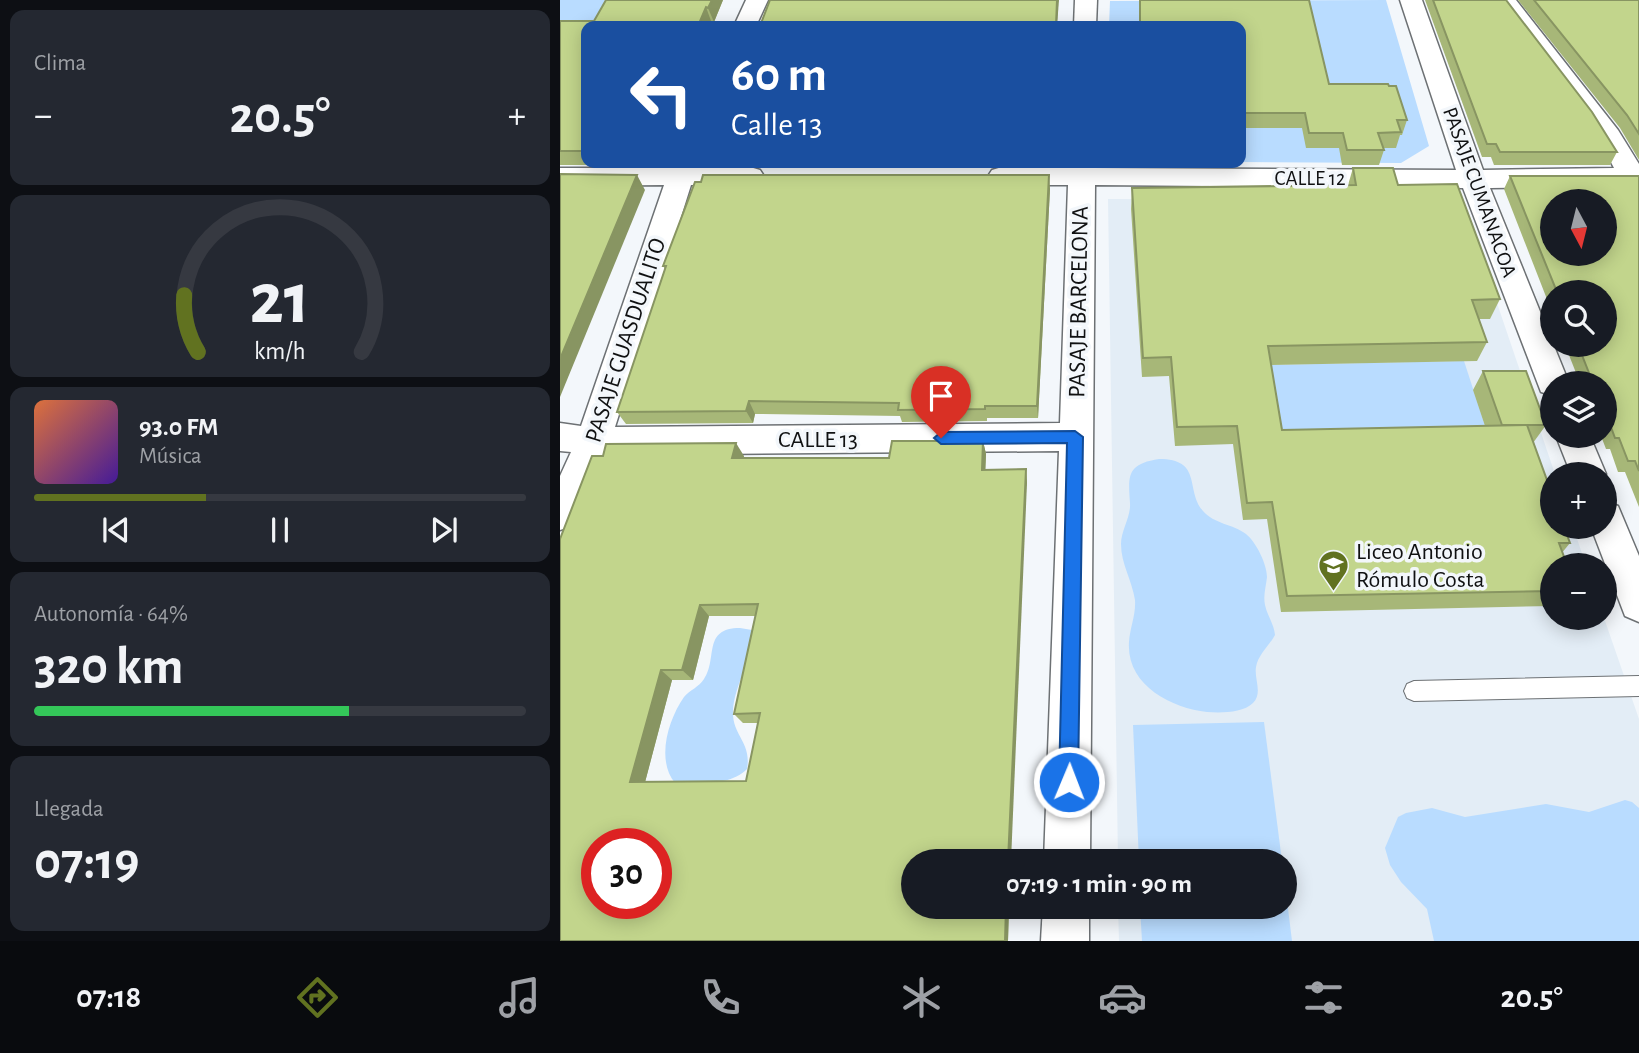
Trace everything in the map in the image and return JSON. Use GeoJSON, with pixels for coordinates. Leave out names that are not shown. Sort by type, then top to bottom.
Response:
{"type":"FeatureCollection","features":[{"type":"Feature","properties":{"kind":"street"},"geometry":{"type":"LineString","coordinates":[[747,21],[757,0]]}},
{"type":"Feature","properties":{"kind":"street"},"geometry":{"type":"LineString","coordinates":[[1085,21],[1086,0]]}},
{"type":"Feature","properties":{"kind":"street","name":"PASAJE CUMANACOA"},"geometry":{"type":"LineString","coordinates":[[1411,0],[1473,179],[1548,371]]}},
{"type":"Feature","properties":{"kind":"street"},"geometry":{"type":"LineString","coordinates":[[1505,0],[1525,31],[1608,130],[1636,177]]}},
{"type":"Feature","properties":{"kind":"street"},"geometry":{"type":"LineString","coordinates":[[560,177],[683,169],[777,176]]}},
{"type":"Feature","properties":{"kind":"street","name":"PASAJE GUASDUALITO"},"geometry":{"type":"LineString","coordinates":[[560,515],[576,439],[683,169]]}},
{"type":"Feature","properties":{"kind":"street","name":"CALLE 12"},"geometry":{"type":"LineString","coordinates":[[971,176],[1082,169],[1473,179],[1636,177]]}},
{"type":"Feature","properties":{"kind":"street","name":"PASAJE BARCELONA"},"geometry":{"type":"LineString","coordinates":[[1067,849],[1082,169]]}},
{"type":"Feature","properties":{"kind":"street","name":"CALLE 13"},"geometry":{"type":"LineString","coordinates":[[576,439],[1075,437]]}},
{"type":"Feature","properties":{"kind":"street"},"geometry":{"type":"LineString","coordinates":[[1614,539],[1639,604]]}},
{"type":"Feature","properties":{"kind":"street"},"geometry":{"type":"LineString","coordinates":[[1065,941],[1066,919]]}},
{"type":"Feature","properties":{"kind":"lane"},"geometry":{"type":"LineString","coordinates":[[1415,691],[1639,686]]}},
{"type":"Feature","properties":{"kind":"shaded area"},"geometry":{"type":"Polygon","coordinates":[[[560,0],[624,0],[593,21],[581,21],[581,27],[560,33],[560,0]]]}},
{"type":"Feature","properties":{"kind":"shaded area"},"geometry":{"type":"Polygon","coordinates":[[[1386,0],[1429,146],[1401,163],[1246,162],[1246,21],[1109,21],[1110,1],[1386,0]]]}},
{"type":"Feature","properties":{"kind":"shaded area","name":"Liceo Antonio Rómulo Costa"},"geometry":{"type":"Polygon","coordinates":[[[1108,199],[1462,200],[1540,430],[1540,448],[1546,448],[1551,462],[1540,462],[1540,539],[1577,539],[1582,553],[1540,553],[1540,630],[1608,630],[1639,719],[1639,941],[1119,941],[1118,919],[1297,919],[1297,849],[1118,849],[1108,199]]]}},
{"type":"Feature","properties":{"kind":"shaded area"},"geometry":{"type":"Polygon","coordinates":[[[1464,361],[1491,444],[1277,448],[1264,365],[1464,361]]]}},
{"type":"Feature","properties":{"kind":"shaded area"},"geometry":{"type":"Polygon","coordinates":[[[1159,459],[1173,460],[1188,470],[1203,511],[1213,519],[1246,534],[1257,548],[1265,566],[1267,577],[1264,601],[1275,635],[1257,663],[1256,699],[1238,711],[1193,710],[1166,699],[1143,682],[1130,657],[1129,642],[1135,600],[1121,544],[1130,508],[1130,478],[1135,468],[1141,464],[1159,459]]]}},
{"type":"Feature","properties":{"kind":"shaded area"},"geometry":{"type":"Polygon","coordinates":[[[740,628],[752,630],[751,649],[733,711],[735,727],[747,752],[747,769],[732,779],[723,781],[675,783],[669,774],[665,752],[673,717],[684,697],[704,679],[713,646],[720,633],[740,628]]]}},
{"type":"Feature","properties":{"kind":"shaded area"},"geometry":{"type":"Polygon","coordinates":[[[1264,722],[1280,849],[1138,849],[1133,725],[1264,722]]]}},
{"type":"Feature","properties":{"kind":"shaded area"},"geometry":{"type":"Polygon","coordinates":[[[1625,800],[1639,808],[1639,941],[1434,941],[1427,909],[1401,882],[1390,865],[1385,848],[1398,817],[1406,813],[1432,808],[1465,817],[1546,804],[1589,812],[1625,800]]]}},
{"type":"Feature","properties":{"kind":"shaded area"},"geometry":{"type":"Polygon","coordinates":[[[1141,919],[1289,919],[1292,941],[1142,941],[1141,919]]]}},
{"type":"Feature","properties":{"kind":"building"},"geometry":{"type":"Polygon","coordinates":[[[606,0],[712,0],[700,21],[594,21],[606,0]]]}},
{"type":"Feature","properties":{"kind":"building"},"geometry":{"type":"Polygon","coordinates":[[[770,0],[1057,0],[1056,21],[762,21],[770,0]]]}},
{"type":"Feature","properties":{"kind":"building"},"geometry":{"type":"Polygon","coordinates":[[[1140,0],[1309,0],[1329,84],[1396,86],[1407,120],[1397,120],[1401,132],[1378,133],[1384,150],[1347,150],[1343,133],[1309,133],[1305,113],[1246,113],[1246,21],[1140,21],[1140,0]]]}},
{"type":"Feature","properties":{"kind":"building"},"geometry":{"type":"Polygon","coordinates":[[[1433,0],[1506,0],[1592,112],[1617,152],[1500,152],[1496,144],[1487,144],[1433,0]]]}},
{"type":"Feature","properties":{"kind":"building"},"geometry":{"type":"Polygon","coordinates":[[[1534,0],[1639,0],[1639,134],[1627,115],[1534,0]]]}},
{"type":"Feature","properties":{"kind":"building"},"geometry":{"type":"Polygon","coordinates":[[[560,21],[581,21],[581,151],[560,151],[560,21]]]}},
{"type":"Feature","properties":{"kind":"building"},"geometry":{"type":"Polygon","coordinates":[[[1353,168],[1393,168],[1398,185],[1457,184],[1500,299],[1472,300],[1487,342],[1268,346],[1282,430],[1527,425],[1540,462],[1540,539],[1568,539],[1570,543],[1559,543],[1563,553],[1540,553],[1540,591],[1287,596],[1272,502],[1247,503],[1237,426],[1177,427],[1171,357],[1143,358],[1132,188],[1356,185],[1353,168]]]}},
{"type":"Feature","properties":{"kind":"building"},"geometry":{"type":"Polygon","coordinates":[[[560,174],[637,175],[560,359],[560,174]]]}},
{"type":"Feature","properties":{"kind":"building"},"geometry":{"type":"Polygon","coordinates":[[[703,175],[1049,175],[1037,406],[898,410],[899,403],[749,401],[746,411],[617,412],[666,266],[663,266],[695,182],[701,182],[703,175]]]}},
{"type":"Feature","properties":{"kind":"building"},"geometry":{"type":"Polygon","coordinates":[[[1510,176],[1639,176],[1639,471],[1635,461],[1628,461],[1617,438],[1617,371],[1588,371],[1583,357],[1617,357],[1617,280],[1552,280],[1546,266],[1617,266],[1617,189],[1540,189],[1540,250],[1510,176]]]}},
{"type":"Feature","properties":{"kind":"building"},"geometry":{"type":"Polygon","coordinates":[[[1483,371],[1526,371],[1540,409],[1540,425],[1502,425],[1483,371]]]}},
{"type":"Feature","properties":{"kind":"building"},"geometry":{"type":"Polygon","coordinates":[[[892,441],[983,441],[982,470],[1026,469],[1009,849],[901,849],[901,919],[1006,919],[1005,941],[560,941],[560,539],[592,456],[603,456],[606,444],[736,443],[732,458],[889,458],[892,441]],[[758,604],[700,605],[682,670],[661,670],[630,782],[746,781],[760,713],[734,714],[758,604]]]}},
{"type":"Feature","properties":{"kind":"place","name":"Liceo Antonio Rómulo Costa"},"geometry":{"type":"Point","coordinates":[1333,592]}},
{"type":"Feature","properties":{"kind":"route"},"geometry":{"type":"LineString","coordinates":[[941,438],[1075,437],[1069,782]]}}]}
